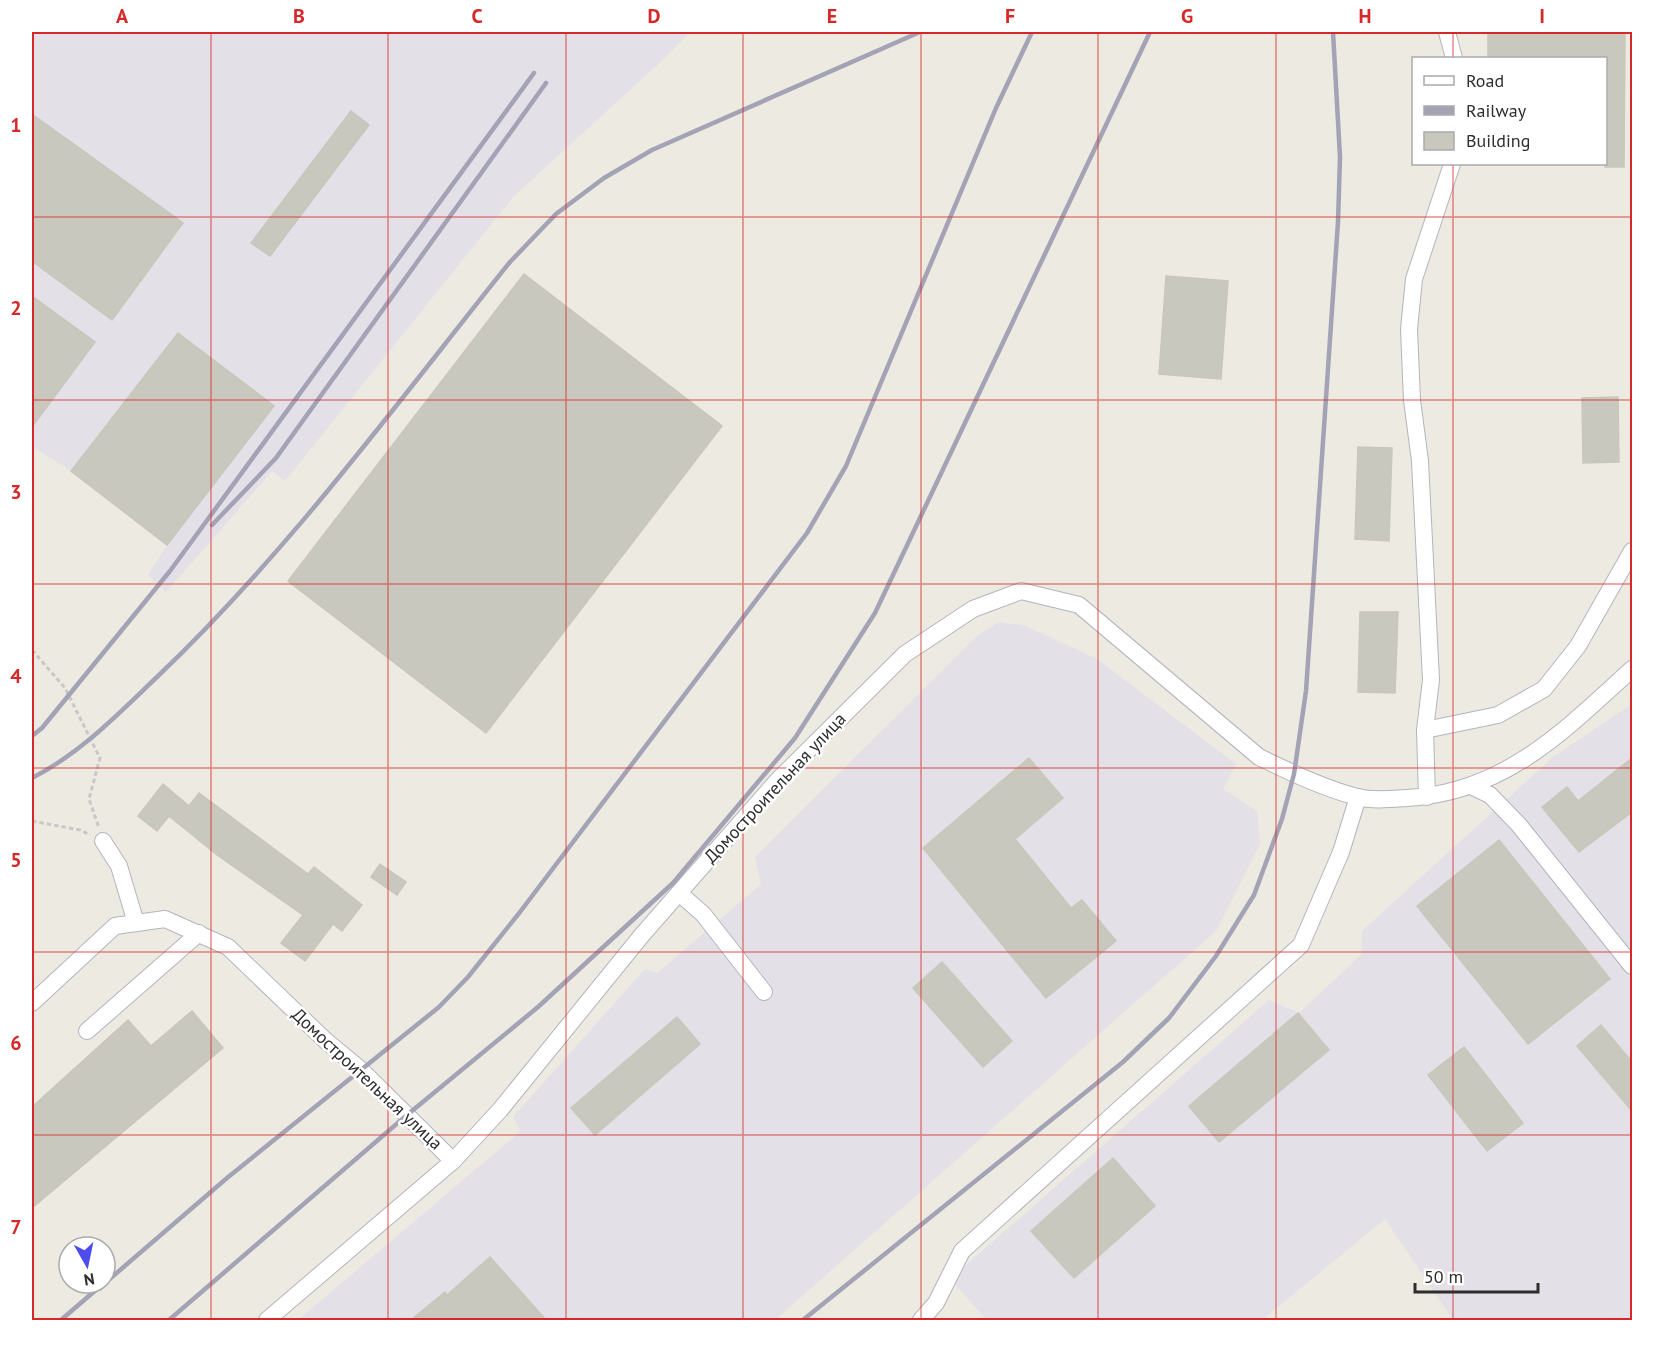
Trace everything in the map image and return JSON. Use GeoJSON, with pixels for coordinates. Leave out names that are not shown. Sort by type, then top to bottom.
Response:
{"type":"FeatureCollection","features":[{"type":"Feature","properties":{"kind":"street"},"geometry":{"type":"LineString","coordinates":[[1447,32],[1454,57]]}},
{"type":"Feature","properties":{"kind":"street"},"geometry":{"type":"LineString","coordinates":[[1427,797],[1425,730],[1431,680],[1420,461],[1412,400],[1409,329],[1414,279],[1452,165]]}},
{"type":"Feature","properties":{"kind":"street"},"geometry":{"type":"LineString","coordinates":[[1425,730],[1498,715],[1545,689],[1578,646],[1632,551]]}},
{"type":"Feature","properties":{"kind":"street","name":"Домостроительная улица"},"geometry":{"type":"LineString","coordinates":[[32,1003],[115,927],[165,918],[228,947],[326,1041],[361,1070],[453,1161],[500,1110],[679,893],[777,781],[905,654],[974,609],[1021,591],[1079,605],[1259,757],[1294,774],[1358,797],[1427,797],[1471,786],[1515,766],[1542,747],[1632,669]]}},
{"type":"Feature","properties":{"kind":"street"},"geometry":{"type":"LineString","coordinates":[[1471,786],[1490,795],[1519,825],[1632,966]]}},
{"type":"Feature","properties":{"kind":"street"},"geometry":{"type":"LineString","coordinates":[[921,1320],[936,1304],[962,1251],[1301,945],[1341,852],[1358,797]]}},
{"type":"Feature","properties":{"kind":"street"},"geometry":{"type":"LineString","coordinates":[[103,841],[119,866],[136,923]]}},
{"type":"Feature","properties":{"kind":"street"},"geometry":{"type":"LineString","coordinates":[[679,893],[703,914],[764,992]]}},
{"type":"Feature","properties":{"kind":"street"},"geometry":{"type":"LineString","coordinates":[[87,1032],[199,933]]}},
{"type":"Feature","properties":{"kind":"street"},"geometry":{"type":"LineString","coordinates":[[267,1320],[453,1161]]}},
{"type":"Feature","properties":{"kind":"path"},"geometry":{"type":"LineString","coordinates":[[32,650],[65,688],[100,758],[89,799],[103,841]]}},
{"type":"Feature","properties":{"kind":"path"},"geometry":{"type":"LineString","coordinates":[[32,821],[80,830],[103,841]]}},
{"type":"Feature","properties":{"kind":"shaded area"},"geometry":{"type":"Polygon","coordinates":[[[32,32],[690,32],[667,56],[514,196],[285,481],[272,471],[166,592],[148,575],[167,545],[71,471],[32,446],[32,32]]]}},
{"type":"Feature","properties":{"kind":"shaded area"},"geometry":{"type":"Polygon","coordinates":[[[999,622],[1026,626],[1097,659],[1236,764],[1223,789],[1257,811],[1260,844],[1216,931],[775,1320],[298,1320],[521,1131],[513,1117],[645,969],[657,973],[761,884],[755,857],[978,635],[999,622]]]}},
{"type":"Feature","properties":{"kind":"shaded area"},"geometry":{"type":"Polygon","coordinates":[[[1632,704],[1632,1320],[1453,1320],[1385,1219],[1262,1320],[987,1320],[950,1279],[1269,1000],[1299,1013],[1361,955],[1362,931],[1553,757],[1632,704]]]}},
{"type":"Feature","properties":{"kind":"building"},"geometry":{"type":"Polygon","coordinates":[[[1488,32],[1625,32],[1624,167],[1605,167],[1607,165],[1607,57],[1488,57],[1488,32]]]}},
{"type":"Feature","properties":{"kind":"building"},"geometry":{"type":"Polygon","coordinates":[[[351,111],[369,125],[270,256],[251,243],[351,111]]]}},
{"type":"Feature","properties":{"kind":"building"},"geometry":{"type":"Polygon","coordinates":[[[32,114],[183,223],[112,320],[32,261],[32,114]]]}},
{"type":"Feature","properties":{"kind":"building"},"geometry":{"type":"Polygon","coordinates":[[[524,274],[722,426],[486,733],[288,581],[524,274]]]}},
{"type":"Feature","properties":{"kind":"building"},"geometry":{"type":"Polygon","coordinates":[[[1166,276],[1228,281],[1221,379],[1159,374],[1166,276]]]}},
{"type":"Feature","properties":{"kind":"building"},"geometry":{"type":"Polygon","coordinates":[[[32,296],[95,342],[32,427],[32,296]]]}},
{"type":"Feature","properties":{"kind":"building"},"geometry":{"type":"Polygon","coordinates":[[[178,333],[274,406],[167,545],[71,471],[178,333]]]}},
{"type":"Feature","properties":{"kind":"building"},"geometry":{"type":"Polygon","coordinates":[[[1618,397],[1619,462],[1583,463],[1582,398],[1618,397]]]}},
{"type":"Feature","properties":{"kind":"building"},"geometry":{"type":"Polygon","coordinates":[[[1358,447],[1392,448],[1389,541],[1355,539],[1358,447]]]}},
{"type":"Feature","properties":{"kind":"building"},"geometry":{"type":"Polygon","coordinates":[[[1360,612],[1398,612],[1395,693],[1358,692],[1360,612]]]}},
{"type":"Feature","properties":{"kind":"building"},"geometry":{"type":"Polygon","coordinates":[[[1029,758],[1063,798],[1015,839],[1071,908],[1082,900],[1116,941],[1046,998],[923,848],[1029,758]]]}},
{"type":"Feature","properties":{"kind":"building"},"geometry":{"type":"Polygon","coordinates":[[[1632,758],[1632,812],[1579,852],[1542,807],[1567,787],[1578,801],[1632,758]]]}},
{"type":"Feature","properties":{"kind":"building"},"geometry":{"type":"Polygon","coordinates":[[[163,784],[189,806],[199,793],[308,874],[314,867],[362,905],[342,931],[333,924],[305,961],[281,943],[303,915],[217,855],[169,816],[157,831],[138,816],[163,784]]]}},
{"type":"Feature","properties":{"kind":"building"},"geometry":{"type":"Polygon","coordinates":[[[1499,840],[1610,979],[1528,1044],[1417,906],[1499,840]]]}},
{"type":"Feature","properties":{"kind":"building"},"geometry":{"type":"Polygon","coordinates":[[[380,864],[406,882],[397,895],[371,877],[380,864]]]}},
{"type":"Feature","properties":{"kind":"building"},"geometry":{"type":"Polygon","coordinates":[[[942,962],[1012,1041],[983,1067],[913,988],[942,962]]]}},
{"type":"Feature","properties":{"kind":"building"},"geometry":{"type":"Polygon","coordinates":[[[192,1011],[223,1048],[32,1208],[32,1107],[128,1020],[151,1046],[192,1011]]]}},
{"type":"Feature","properties":{"kind":"building"},"geometry":{"type":"Polygon","coordinates":[[[1298,1013],[1329,1050],[1219,1142],[1189,1106],[1298,1013]]]}},
{"type":"Feature","properties":{"kind":"building"},"geometry":{"type":"Polygon","coordinates":[[[677,1017],[700,1044],[595,1135],[571,1108],[677,1017]]]}},
{"type":"Feature","properties":{"kind":"building"},"geometry":{"type":"Polygon","coordinates":[[[1601,1025],[1632,1062],[1632,1111],[1577,1046],[1601,1025]]]}},
{"type":"Feature","properties":{"kind":"building"},"geometry":{"type":"Polygon","coordinates":[[[1464,1047],[1523,1123],[1487,1151],[1428,1075],[1464,1047]]]}},
{"type":"Feature","properties":{"kind":"building"},"geometry":{"type":"Polygon","coordinates":[[[1113,1158],[1155,1206],[1074,1278],[1031,1231],[1113,1158]]]}},
{"type":"Feature","properties":{"kind":"building"},"geometry":{"type":"Polygon","coordinates":[[[490,1257],[546,1320],[411,1320],[445,1292],[447,1295],[490,1257]]]}},
{"type":"Feature","properties":{"kind":"railway"},"geometry":{"type":"LineString","coordinates":[[32,778],[83,745],[206,628],[341,475],[510,262],[556,214],[604,178],[652,150],[920,32]]}},
{"type":"Feature","properties":{"kind":"railway"},"geometry":{"type":"LineString","coordinates":[[117,1273],[227,1178],[439,1007],[468,977],[520,912],[807,533],[846,466],[996,108],[1032,32]]}},
{"type":"Feature","properties":{"kind":"railway"},"geometry":{"type":"LineString","coordinates":[[169,1320],[407,1115],[538,1007],[673,883],[795,738],[875,613],[1150,32]]}},
{"type":"Feature","properties":{"kind":"railway"},"geometry":{"type":"LineString","coordinates":[[803,1320],[1123,1062],[1169,1018],[1216,956],[1254,895],[1282,819],[1294,774],[1306,691],[1338,222],[1340,157],[1333,32]]}},
{"type":"Feature","properties":{"kind":"railway"},"geometry":{"type":"LineString","coordinates":[[32,736],[42,728],[170,571],[534,73]]}},
{"type":"Feature","properties":{"kind":"railway"},"geometry":{"type":"LineString","coordinates":[[212,525],[276,458],[546,83]]}},
{"type":"Feature","properties":{"kind":"railway"},"geometry":{"type":"LineString","coordinates":[[61,1320],[90,1295]]}}]}
